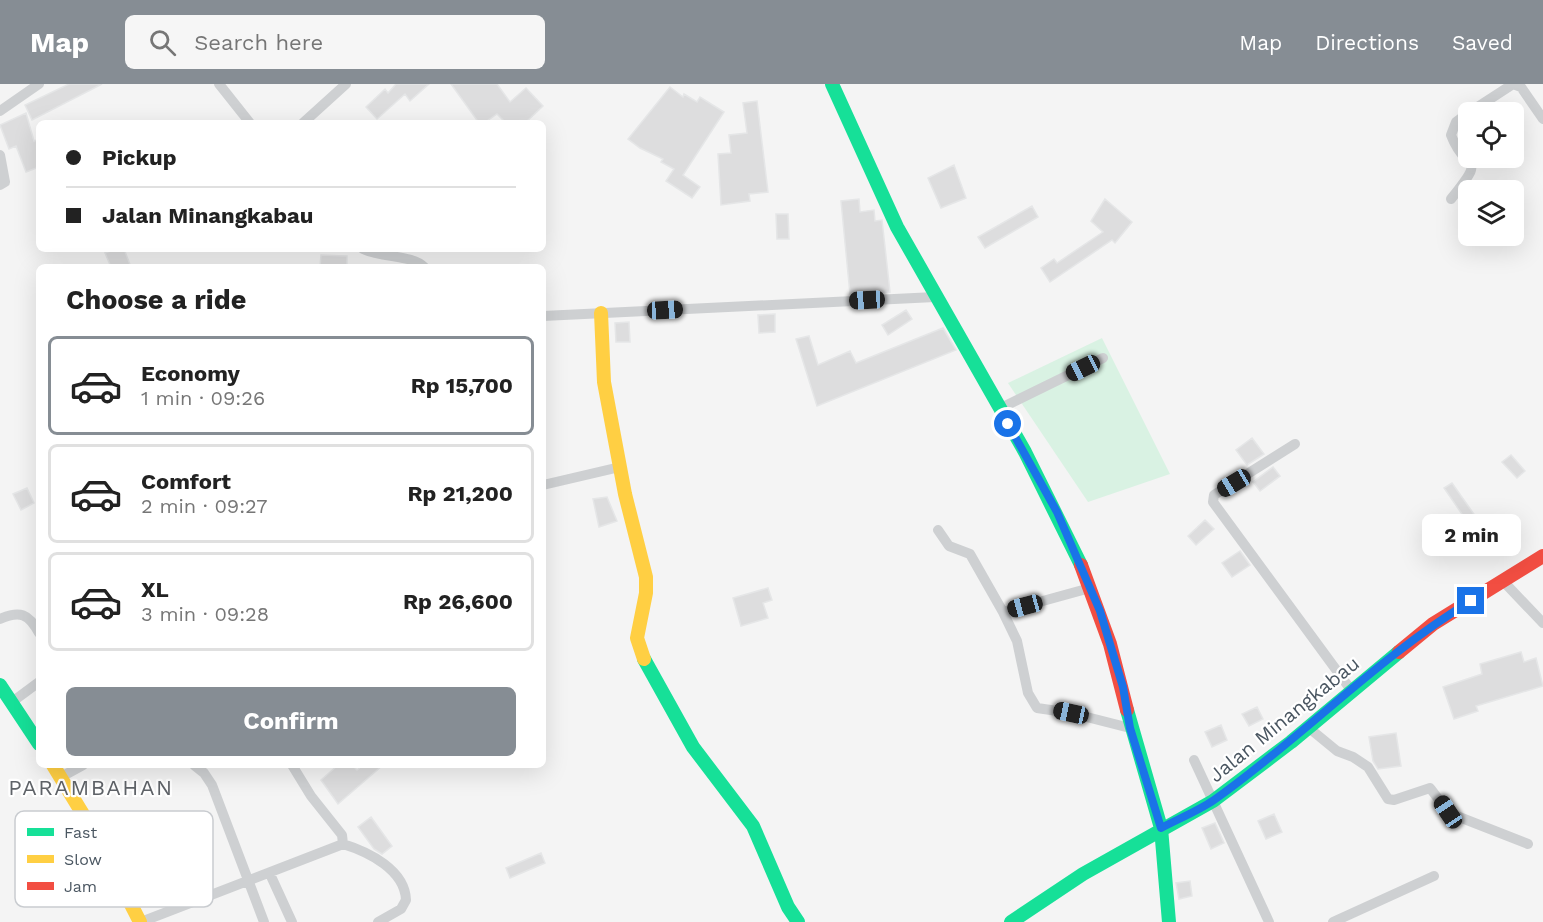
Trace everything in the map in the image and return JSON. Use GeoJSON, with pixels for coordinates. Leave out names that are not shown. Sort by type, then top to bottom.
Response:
{"type":"FeatureCollection","features":[{"type":"Feature","properties":{"kind":"street"},"geometry":{"type":"LineString","coordinates":[[0,111],[39,84]]}},
{"type":"Feature","properties":{"kind":"street"},"geometry":{"type":"LineString","coordinates":[[219,84],[248,120]]}},
{"type":"Feature","properties":{"kind":"street"},"geometry":{"type":"LineString","coordinates":[[306,120],[346,84]]}},
{"type":"Feature","properties":{"kind":"street"},"geometry":{"type":"LineString","coordinates":[[832,84],[863,157],[935,297],[1057,512],[1090,588],[1123,687],[1130,728],[1161,828],[1168,922]]}},
{"type":"Feature","properties":{"kind":"street"},"geometry":{"type":"LineString","coordinates":[[1486,102],[1513,84],[1521,87],[1543,119]]}},
{"type":"Feature","properties":{"kind":"street"},"geometry":{"type":"LineString","coordinates":[[1458,121],[1451,135],[1458,146]]}},
{"type":"Feature","properties":{"kind":"street"},"geometry":{"type":"LineString","coordinates":[[0,155],[6,177],[5,182],[0,185]]}},
{"type":"Feature","properties":{"kind":"street"},"geometry":{"type":"LineString","coordinates":[[1451,199],[1472,168]]}},
{"type":"Feature","properties":{"kind":"street"},"geometry":{"type":"LineString","coordinates":[[373,252],[392,258],[416,260],[421,264]]}},
{"type":"Feature","properties":{"kind":"street"},"geometry":{"type":"LineString","coordinates":[[546,316],[935,297]]}},
{"type":"Feature","properties":{"kind":"street"},"geometry":{"type":"LineString","coordinates":[[601,313],[604,382],[620,466],[646,577],[646,593],[636,638],[638,646],[655,682],[693,747],[753,826],[788,907],[798,922]]}},
{"type":"Feature","properties":{"kind":"street"},"geometry":{"type":"LineString","coordinates":[[999,410],[1103,358]]}},
{"type":"Feature","properties":{"kind":"street"},"geometry":{"type":"LineString","coordinates":[[1295,444],[1214,495],[1213,502],[1351,690]]}},
{"type":"Feature","properties":{"kind":"street"},"geometry":{"type":"LineString","coordinates":[[546,484],[620,466]]}},
{"type":"Feature","properties":{"kind":"street"},"geometry":{"type":"LineString","coordinates":[[938,530],[949,546],[970,554],[1003,612],[1017,641],[1029,693],[1037,708],[1065,712],[1130,728]]}},
{"type":"Feature","properties":{"kind":"street","name":"Jalan Minangkabau"},"geometry":{"type":"LineString","coordinates":[[1011,922],[1036,903],[1161,828],[1213,801],[1309,728],[1351,690],[1432,624],[1543,556]]}},
{"type":"Feature","properties":{"kind":"street"},"geometry":{"type":"LineString","coordinates":[[1503,581],[1543,623]]}},
{"type":"Feature","properties":{"kind":"street"},"geometry":{"type":"LineString","coordinates":[[1003,612],[1090,588]]}},
{"type":"Feature","properties":{"kind":"street"},"geometry":{"type":"LineString","coordinates":[[0,619],[13,613],[21,614],[28,616],[36,628]]}},
{"type":"Feature","properties":{"kind":"street"},"geometry":{"type":"LineString","coordinates":[[12,702],[36,684]]}},
{"type":"Feature","properties":{"kind":"street"},"geometry":{"type":"LineString","coordinates":[[0,685],[36,739]]}},
{"type":"Feature","properties":{"kind":"street"},"geometry":{"type":"LineString","coordinates":[[1309,728],[1337,751],[1353,757],[1368,767],[1388,799],[1394,800],[1430,788],[1449,813],[1527,843]]}},
{"type":"Feature","properties":{"kind":"street"},"geometry":{"type":"LineString","coordinates":[[1194,760],[1269,922]]}},
{"type":"Feature","properties":{"kind":"street"},"geometry":{"type":"LineString","coordinates":[[197,768],[212,784],[264,922]]}},
{"type":"Feature","properties":{"kind":"street"},"geometry":{"type":"LineString","coordinates":[[294,768],[311,796],[342,835],[343,844]]}},
{"type":"Feature","properties":{"kind":"street"},"geometry":{"type":"LineString","coordinates":[[57,771],[81,811]]}},
{"type":"Feature","properties":{"kind":"street"},"geometry":{"type":"LineString","coordinates":[[213,895],[343,844],[357,848],[382,863],[399,879],[406,900],[392,919],[378,922]]}},
{"type":"Feature","properties":{"kind":"street"},"geometry":{"type":"LineString","coordinates":[[270,874],[292,922]]}},
{"type":"Feature","properties":{"kind":"street"},"geometry":{"type":"LineString","coordinates":[[1333,922],[1434,876]]}},
{"type":"Feature","properties":{"kind":"street"},"geometry":{"type":"LineString","coordinates":[[133,907],[141,922],[181,907]]}},
{"type":"Feature","properties":{"kind":"green space"},"geometry":{"type":"Polygon","coordinates":[[[1102,338],[1170,474],[1088,502],[1008,383],[1102,338]]]}},
{"type":"Feature","properties":{"kind":"building"},"geometry":{"type":"Polygon","coordinates":[[[69,84],[102,84],[32,120],[25,105],[69,84]]]}},
{"type":"Feature","properties":{"kind":"building"},"geometry":{"type":"Polygon","coordinates":[[[396,84],[429,84],[410,101],[405,94],[377,119],[366,107],[385,89],[388,93],[396,84]]]}},
{"type":"Feature","properties":{"kind":"building"},"geometry":{"type":"Polygon","coordinates":[[[451,84],[497,84],[510,102],[526,88],[543,106],[528,120],[503,120],[497,114],[488,120],[477,120],[451,84]]]}},
{"type":"Feature","properties":{"kind":"building"},"geometry":{"type":"Polygon","coordinates":[[[670,87],[683,97],[684,94],[697,102],[700,97],[724,112],[683,175],[700,187],[692,198],[666,181],[674,169],[661,162],[663,159],[640,148],[628,139],[670,87]]]}},
{"type":"Feature","properties":{"kind":"building"},"geometry":{"type":"Polygon","coordinates":[[[757,101],[768,192],[749,194],[750,201],[721,205],[718,154],[731,153],[729,135],[747,133],[743,103],[757,101]]]}},
{"type":"Feature","properties":{"kind":"building"},"geometry":{"type":"Polygon","coordinates":[[[26,113],[34,141],[36,140],[36,168],[26,172],[16,146],[9,149],[0,125],[26,113]]]}},
{"type":"Feature","properties":{"kind":"building"},"geometry":{"type":"Polygon","coordinates":[[[954,165],[966,198],[941,208],[928,178],[954,165]]]}},
{"type":"Feature","properties":{"kind":"building"},"geometry":{"type":"Polygon","coordinates":[[[859,199],[860,212],[874,210],[875,221],[882,220],[890,292],[850,294],[841,201],[859,199]]]}},
{"type":"Feature","properties":{"kind":"building"},"geometry":{"type":"Polygon","coordinates":[[[1105,199],[1132,222],[1115,243],[1112,240],[1050,282],[1041,268],[1054,259],[1057,263],[1103,232],[1091,221],[1105,199]]]}},
{"type":"Feature","properties":{"kind":"building"},"geometry":{"type":"Polygon","coordinates":[[[1032,206],[1038,217],[985,248],[978,237],[1032,206]]]}},
{"type":"Feature","properties":{"kind":"building"},"geometry":{"type":"Polygon","coordinates":[[[776,214],[788,214],[789,239],[777,239],[776,214]]]}},
{"type":"Feature","properties":{"kind":"building"},"geometry":{"type":"Polygon","coordinates":[[[125,252],[130,264],[110,264],[105,253],[125,252]]]}},
{"type":"Feature","properties":{"kind":"building"},"geometry":{"type":"Polygon","coordinates":[[[321,255],[347,256],[347,264],[320,264],[321,255]]]}},
{"type":"Feature","properties":{"kind":"building"},"geometry":{"type":"Polygon","coordinates":[[[906,310],[912,319],[888,335],[882,325],[906,310]]]}},
{"type":"Feature","properties":{"kind":"building"},"geometry":{"type":"Polygon","coordinates":[[[775,314],[775,332],[759,333],[758,315],[775,314]]]}},
{"type":"Feature","properties":{"kind":"building"},"geometry":{"type":"Polygon","coordinates":[[[629,322],[630,342],[616,342],[615,323],[629,322]]]}},
{"type":"Feature","properties":{"kind":"building"},"geometry":{"type":"Polygon","coordinates":[[[943,328],[956,350],[817,406],[796,339],[809,336],[818,365],[850,351],[856,363],[943,328]]]}},
{"type":"Feature","properties":{"kind":"building"},"geometry":{"type":"Polygon","coordinates":[[[1252,438],[1264,454],[1247,465],[1236,450],[1252,438]]]}},
{"type":"Feature","properties":{"kind":"building"},"geometry":{"type":"Polygon","coordinates":[[[1511,455],[1525,471],[1517,478],[1502,462],[1511,455]]]}},
{"type":"Feature","properties":{"kind":"building"},"geometry":{"type":"Polygon","coordinates":[[[1273,467],[1280,476],[1260,491],[1253,482],[1273,467]]]}},
{"type":"Feature","properties":{"kind":"building"},"geometry":{"type":"Polygon","coordinates":[[[1452,483],[1483,527],[1475,533],[1444,488],[1452,483]]]}},
{"type":"Feature","properties":{"kind":"building"},"geometry":{"type":"Polygon","coordinates":[[[27,488],[34,503],[21,510],[13,494],[27,488]]]}},
{"type":"Feature","properties":{"kind":"building"},"geometry":{"type":"Polygon","coordinates":[[[607,497],[617,521],[599,527],[593,499],[607,497]]]}},
{"type":"Feature","properties":{"kind":"building"},"geometry":{"type":"Polygon","coordinates":[[[1205,520],[1214,529],[1196,545],[1188,536],[1205,520]]]}},
{"type":"Feature","properties":{"kind":"building"},"geometry":{"type":"Polygon","coordinates":[[[1240,551],[1250,565],[1232,577],[1222,563],[1240,551]]]}},
{"type":"Feature","properties":{"kind":"building"},"geometry":{"type":"Polygon","coordinates":[[[768,588],[772,600],[763,603],[768,618],[741,626],[733,598],[768,588]]]}},
{"type":"Feature","properties":{"kind":"building"},"geometry":{"type":"Polygon","coordinates":[[[1521,652],[1524,662],[1536,658],[1543,686],[1476,706],[1478,711],[1454,719],[1443,687],[1482,674],[1480,664],[1521,652]]]}},
{"type":"Feature","properties":{"kind":"building"},"geometry":{"type":"Polygon","coordinates":[[[1257,707],[1263,719],[1249,726],[1242,714],[1257,707]]]}},
{"type":"Feature","properties":{"kind":"building"},"geometry":{"type":"Polygon","coordinates":[[[1221,725],[1227,740],[1212,747],[1205,732],[1221,725]]]}},
{"type":"Feature","properties":{"kind":"building"},"geometry":{"type":"Polygon","coordinates":[[[1396,733],[1401,766],[1378,769],[1373,761],[1369,737],[1396,733]]]}},
{"type":"Feature","properties":{"kind":"building"},"geometry":{"type":"Polygon","coordinates":[[[335,768],[355,768],[357,770],[380,768],[338,804],[321,780],[335,768]]]}},
{"type":"Feature","properties":{"kind":"building"},"geometry":{"type":"Polygon","coordinates":[[[1274,814],[1282,832],[1266,839],[1258,821],[1274,814]]]}},
{"type":"Feature","properties":{"kind":"building"},"geometry":{"type":"Polygon","coordinates":[[[371,817],[392,846],[382,854],[374,849],[358,827],[371,817]]]}},
{"type":"Feature","properties":{"kind":"building"},"geometry":{"type":"Polygon","coordinates":[[[1215,823],[1224,843],[1211,849],[1202,828],[1215,823]]]}},
{"type":"Feature","properties":{"kind":"building"},"geometry":{"type":"Polygon","coordinates":[[[541,853],[545,863],[510,878],[506,868],[541,853]]]}},
{"type":"Feature","properties":{"kind":"building"},"geometry":{"type":"Polygon","coordinates":[[[1190,881],[1192,896],[1179,899],[1176,883],[1190,881]]]}},
{"type":"Feature","properties":{"kind":"traffic: fast"},"geometry":{"type":"LineString","coordinates":[[832,84],[897,227],[1025,452],[1081,565]]}},
{"type":"Feature","properties":{"kind":"traffic: fast"},"geometry":{"type":"LineString","coordinates":[[1011,922],[1083,874],[1213,801],[1291,742],[1399,652]]}},
{"type":"Feature","properties":{"kind":"traffic: fast"},"geometry":{"type":"LineString","coordinates":[[644,659],[693,747],[753,826],[788,907],[798,922]]}},
{"type":"Feature","properties":{"kind":"traffic: fast"},"geometry":{"type":"LineString","coordinates":[[0,685],[36,739]]}},
{"type":"Feature","properties":{"kind":"traffic: fast"},"geometry":{"type":"LineString","coordinates":[[1127,710],[1161,828],[1169,922]]}},
{"type":"Feature","properties":{"kind":"traffic: slow"},"geometry":{"type":"LineString","coordinates":[[601,313],[604,382],[625,494],[646,577],[646,593],[637,638],[644,659]]}},
{"type":"Feature","properties":{"kind":"traffic: slow"},"geometry":{"type":"LineString","coordinates":[[55,768],[81,811]]}},
{"type":"Feature","properties":{"kind":"traffic: slow"},"geometry":{"type":"LineString","coordinates":[[132,907],[140,922]]}},
{"type":"Feature","properties":{"kind":"traffic: jam"},"geometry":{"type":"LineString","coordinates":[[1399,652],[1433,624],[1543,556]]}},
{"type":"Feature","properties":{"kind":"traffic: jam"},"geometry":{"type":"LineString","coordinates":[[1081,565],[1110,644],[1127,710]]}},
{"type":"Feature","properties":{"kind":"district","name":"PARAMBAHAN"},"geometry":{"type":"Point","coordinates":[91,787]}},
{"type":"Feature","properties":{"kind":"route"},"geometry":{"type":"LineString","coordinates":[[1008,424],[1057,512],[1100,611],[1123,687],[1130,728],[1161,828],[1213,801],[1309,728],[1351,690],[1432,624],[1471,601]]}}]}
